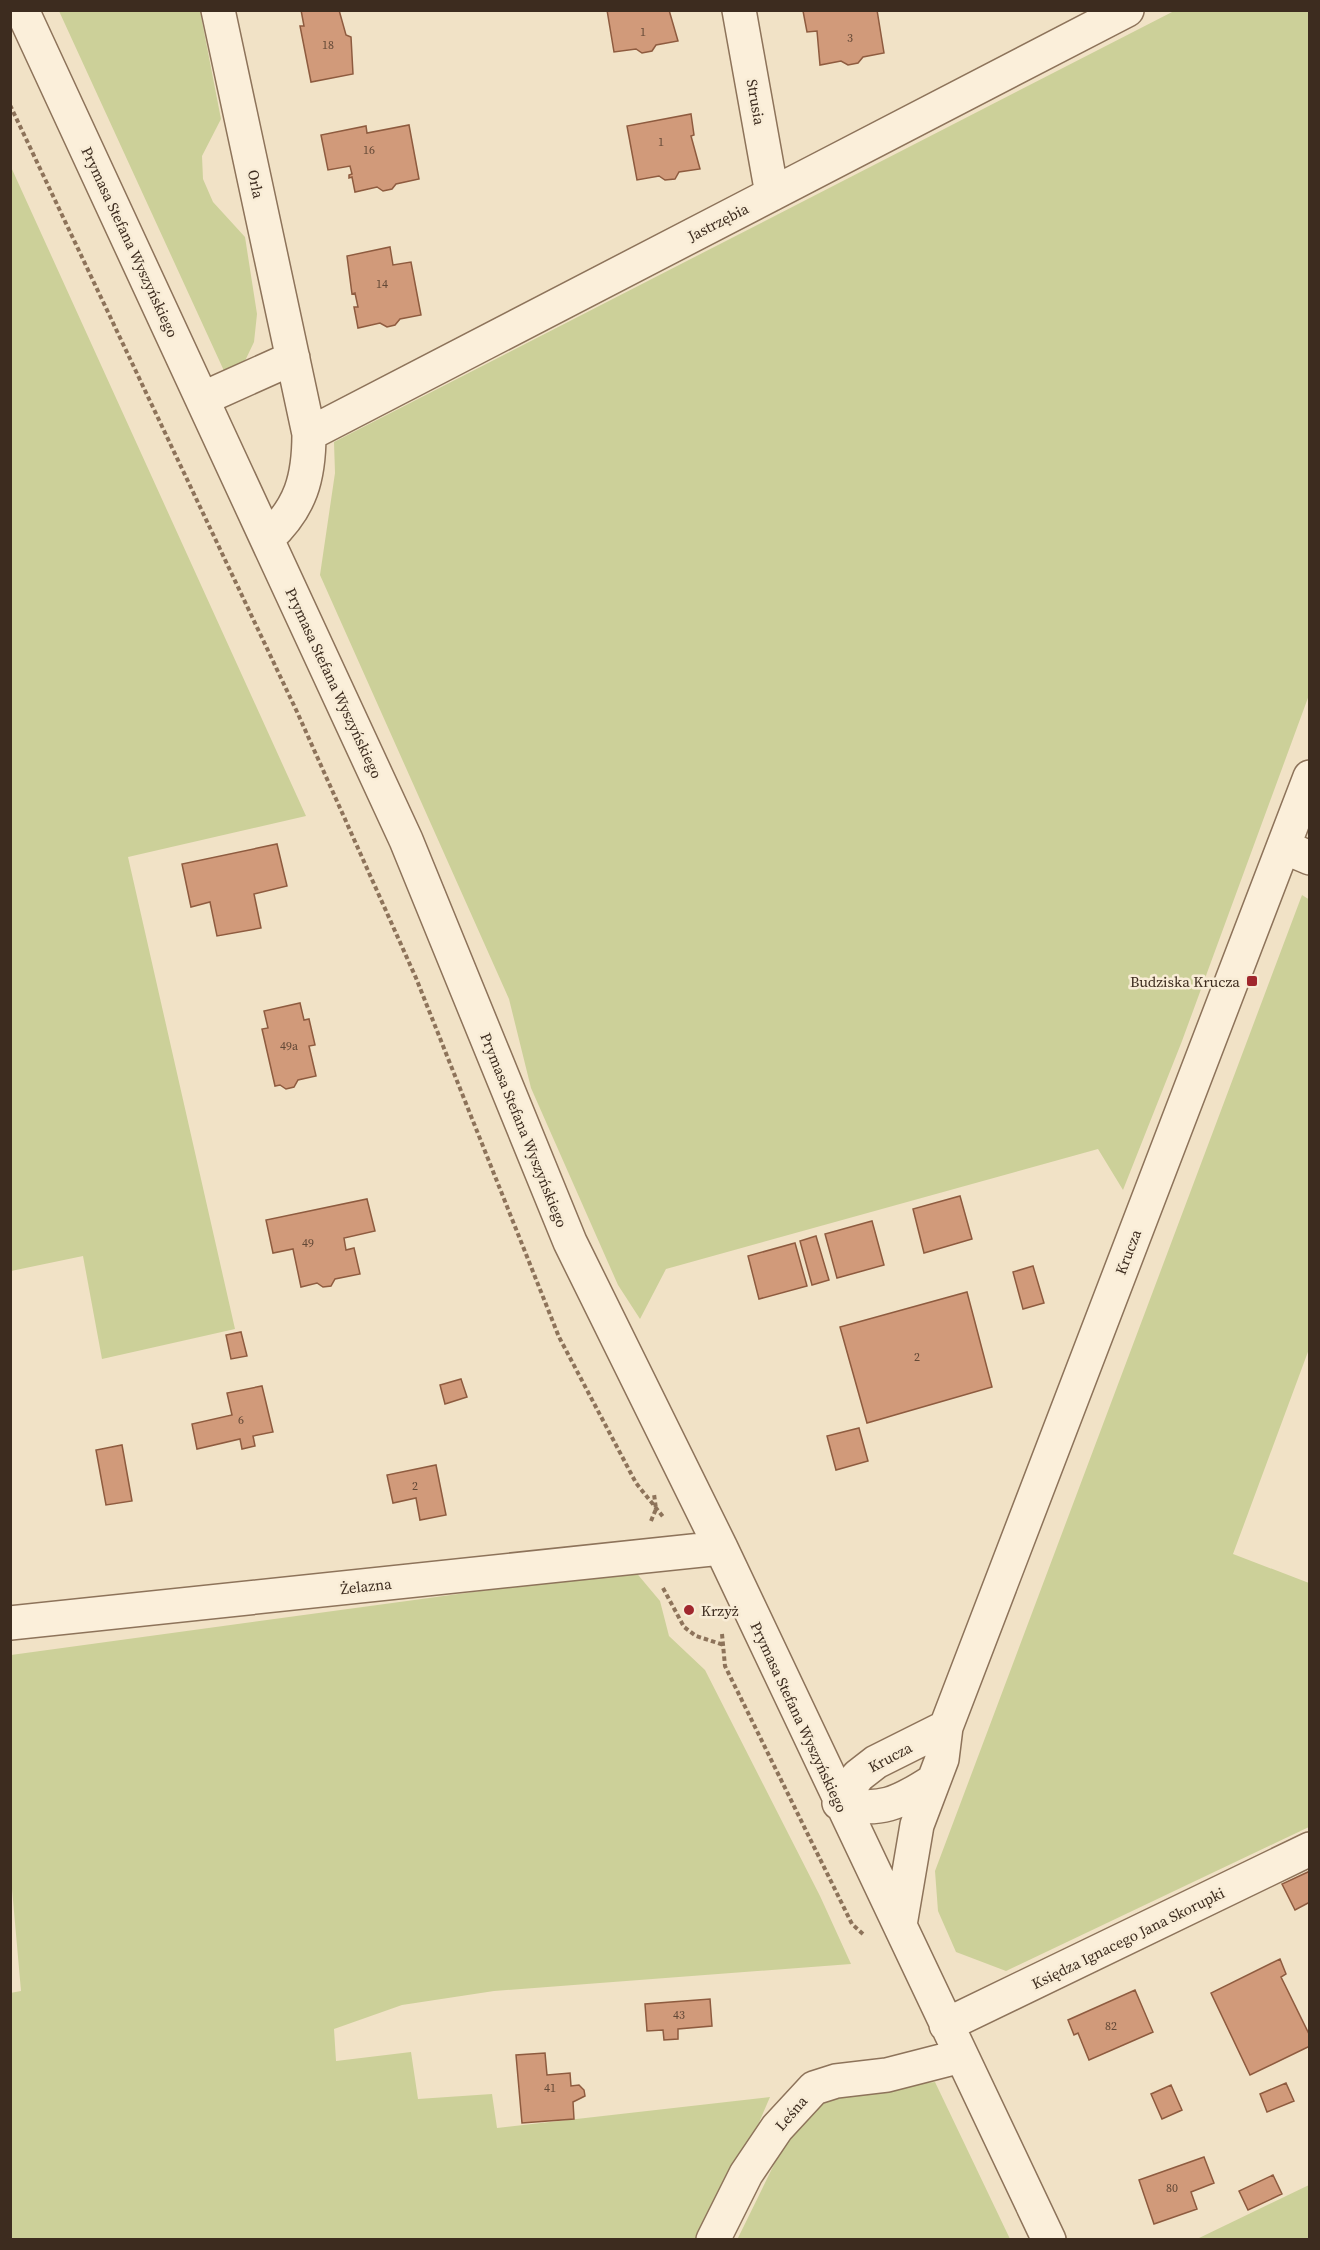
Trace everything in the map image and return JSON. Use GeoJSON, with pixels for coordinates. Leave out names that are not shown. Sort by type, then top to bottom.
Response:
{"type":"FeatureCollection","features":[{"type":"Feature","properties":{"kind":"street","name":"Prymasa Stefana Wyszyńskiego"},"geometry":{"type":"LineString","coordinates":[[22,10],[204,398],[406,840],[570,1242],[720,1548],[839,1803],[900,1925],[1049,2240]]}},
{"type":"Feature","properties":{"kind":"street","name":"Orla"},"geometry":{"type":"LineString","coordinates":[[218,10],[309,434],[309,466],[300,495],[286,521],[268,538]]}},
{"type":"Feature","properties":{"kind":"street","name":"Strusia"},"geometry":{"type":"LineString","coordinates":[[739,10],[772,194]]}},
{"type":"Feature","properties":{"kind":"street","name":"Jastrzębia"},"geometry":{"type":"LineString","coordinates":[[309,434],[1127,10]]}},
{"type":"Feature","properties":{"kind":"street"},"geometry":{"type":"LineString","coordinates":[[204,398],[293,358]]}},
{"type":"Feature","properties":{"kind":"street","name":"Krucza"},"geometry":{"type":"LineString","coordinates":[[900,1925],[917,1825],[944,1750],[946,1727],[1297,852],[1308,784]]}},
{"type":"Feature","properties":{"kind":"street","name":"Żelazna"},"geometry":{"type":"LineString","coordinates":[[10,1623],[720,1548]]}},
{"type":"Feature","properties":{"kind":"street","name":"Krucza"},"geometry":{"type":"LineString","coordinates":[[839,1803],[858,1776],[876,1762],[946,1727]]}},
{"type":"Feature","properties":{"kind":"street"},"geometry":{"type":"LineString","coordinates":[[839,1803],[862,1809],[883,1807],[908,1797],[933,1781]]}},
{"type":"Feature","properties":{"kind":"street","name":"Księdza Ignacego Jana Skorupki"},"geometry":{"type":"LineString","coordinates":[[946,2025],[1310,1849]]}},
{"type":"Feature","properties":{"kind":"street","name":"Leśna"},"geometry":{"type":"LineString","coordinates":[[713,2240],[746,2174],[777,2128],[814,2088],[836,2081],[887,2076],[961,2056]]}},
{"type":"Feature","properties":{"kind":"path"},"geometry":{"type":"LineString","coordinates":[[10,105],[303,724],[416,978],[560,1337],[636,1483],[668,1524],[678,1552]]}},
{"type":"Feature","properties":{"kind":"path"},"geometry":{"type":"LineString","coordinates":[[656,1579],[669,1596],[684,1627],[696,1636],[732,1647]]}},
{"type":"Feature","properties":{"kind":"path"},"geometry":{"type":"LineString","coordinates":[[721,1632],[725,1666],[852,1924],[868,1938]]}},
{"type":"Feature","properties":{"kind":"green space"},"geometry":{"type":"Polygon","coordinates":[[[1176,10],[1309,11],[1309,695],[1182,1041],[1123,1190],[1098,1149],[666,1269],[640,1319],[618,1285],[531,1088],[509,999],[320,575],[335,473],[334,442],[1176,10]]]}},
{"type":"Feature","properties":{"kind":"green space"},"geometry":{"type":"Polygon","coordinates":[[[59,11],[200,11],[221,119],[202,156],[203,179],[213,202],[245,237],[257,314],[254,342],[244,363],[225,373],[59,11]]]}},
{"type":"Feature","properties":{"kind":"green space"},"geometry":{"type":"Polygon","coordinates":[[[11,167],[306,816],[128,857],[235,1329],[102,1359],[83,1256],[11,1271],[11,167]]]}},
{"type":"Feature","properties":{"kind":"green space"},"geometry":{"type":"Polygon","coordinates":[[[1302,895],[1310,900],[1309,1349],[1233,1554],[1309,1583],[1309,1827],[1006,1971],[956,1952],[938,1911],[935,1871],[1302,895]]]}},
{"type":"Feature","properties":{"kind":"green space"},"geometry":{"type":"Polygon","coordinates":[[[634,1570],[660,1601],[669,1636],[705,1670],[820,1896],[851,1964],[494,1991],[402,2005],[334,2029],[336,2061],[411,2052],[418,2099],[492,2094],[497,2128],[770,2097],[754,2134],[698,2240],[11,2239],[10,1993],[21,1991],[10,1866],[11,1655],[634,1570]]]}},
{"type":"Feature","properties":{"kind":"green space"},"geometry":{"type":"Polygon","coordinates":[[[935,2082],[1010,2239],[737,2240],[786,2140],[821,2094],[935,2082]]]}},
{"type":"Feature","properties":{"kind":"green space"},"geometry":{"type":"Polygon","coordinates":[[[1309,2185],[1309,2239],[1197,2239],[1309,2185]]]}},
{"type":"Feature","properties":{"kind":"building"},"geometry":{"type":"Polygon","coordinates":[[[301,10],[339,10],[346,35],[351,37],[353,74],[311,82],[300,26],[304,26],[301,10]]]}},
{"type":"Feature","properties":{"kind":"building"},"geometry":{"type":"Polygon","coordinates":[[[607,10],[669,10],[678,41],[656,45],[652,51],[642,53],[636,49],[614,52],[607,10]]]}},
{"type":"Feature","properties":{"kind":"building"},"geometry":{"type":"Polygon","coordinates":[[[877,10],[884,53],[863,57],[858,63],[848,65],[841,61],[820,65],[817,31],[807,32],[803,11],[877,10]]]}},
{"type":"Feature","properties":{"kind":"building"},"geometry":{"type":"Polygon","coordinates":[[[691,114],[694,135],[691,136],[700,169],[679,172],[675,179],[665,180],[659,176],[637,180],[627,126],[691,114]]]}},
{"type":"Feature","properties":{"kind":"building"},"geometry":{"type":"Polygon","coordinates":[[[409,125],[419,179],[396,184],[392,189],[383,191],[377,187],[355,192],[352,177],[349,178],[352,174],[350,166],[328,170],[321,135],[366,126],[367,133],[409,125]]]}},
{"type":"Feature","properties":{"kind":"building"},"geometry":{"type":"Polygon","coordinates":[[[390,247],[393,265],[411,262],[421,315],[400,319],[395,325],[387,327],[380,323],[358,328],[354,307],[358,307],[355,293],[352,294],[347,256],[390,247]]]}},
{"type":"Feature","properties":{"kind":"building"},"geometry":{"type":"Polygon","coordinates":[[[277,844],[287,886],[254,894],[261,928],[217,936],[210,902],[191,907],[182,864],[277,844]]]}},
{"type":"Feature","properties":{"kind":"building"},"geometry":{"type":"Polygon","coordinates":[[[300,1003],[304,1020],[309,1019],[315,1045],[309,1046],[316,1076],[298,1080],[294,1087],[286,1089],[280,1085],[275,1086],[262,1029],[268,1028],[264,1011],[300,1003]]]}},
{"type":"Feature","properties":{"kind":"building"},"geometry":{"type":"Polygon","coordinates":[[[960,1196],[972,1239],[924,1253],[913,1209],[960,1196]]]}},
{"type":"Feature","properties":{"kind":"building"},"geometry":{"type":"Polygon","coordinates":[[[367,1199],[375,1231],[344,1238],[346,1250],[354,1248],[360,1274],[335,1279],[331,1286],[323,1287],[317,1283],[301,1287],[293,1249],[273,1253],[266,1220],[367,1199]]]}},
{"type":"Feature","properties":{"kind":"building"},"geometry":{"type":"Polygon","coordinates":[[[872,1221],[884,1265],[837,1278],[825,1234],[872,1221]]]}},
{"type":"Feature","properties":{"kind":"building"},"geometry":{"type":"Polygon","coordinates":[[[816,1236],[829,1280],[812,1285],[800,1241],[816,1236]]]}},
{"type":"Feature","properties":{"kind":"building"},"geometry":{"type":"Polygon","coordinates":[[[795,1243],[807,1286],[759,1299],[748,1256],[795,1243]]]}},
{"type":"Feature","properties":{"kind":"building"},"geometry":{"type":"Polygon","coordinates":[[[1033,1266],[1044,1303],[1023,1309],[1013,1272],[1033,1266]]]}},
{"type":"Feature","properties":{"kind":"building"},"geometry":{"type":"Polygon","coordinates":[[[967,1292],[992,1387],[867,1423],[840,1327],[967,1292]]]}},
{"type":"Feature","properties":{"kind":"building"},"geometry":{"type":"Polygon","coordinates":[[[241,1332],[247,1356],[231,1359],[226,1335],[241,1332]]]}},
{"type":"Feature","properties":{"kind":"building"},"geometry":{"type":"Polygon","coordinates":[[[461,1379],[467,1397],[445,1404],[440,1385],[461,1379]]]}},
{"type":"Feature","properties":{"kind":"building"},"geometry":{"type":"Polygon","coordinates":[[[262,1386],[273,1432],[253,1436],[255,1446],[242,1449],[240,1439],[197,1449],[192,1424],[232,1415],[227,1393],[262,1386]]]}},
{"type":"Feature","properties":{"kind":"building"},"geometry":{"type":"Polygon","coordinates":[[[859,1428],[868,1461],[836,1470],[827,1436],[859,1428]]]}},
{"type":"Feature","properties":{"kind":"building"},"geometry":{"type":"Polygon","coordinates":[[[122,1445],[132,1501],[106,1505],[96,1450],[122,1445]]]}},
{"type":"Feature","properties":{"kind":"building"},"geometry":{"type":"Polygon","coordinates":[[[436,1465],[446,1515],[420,1520],[416,1498],[393,1503],[387,1475],[436,1465]]]}},
{"type":"Feature","properties":{"kind":"building"},"geometry":{"type":"Polygon","coordinates":[[[1310,1871],[1310,1902],[1295,1910],[1282,1884],[1310,1871]]]}},
{"type":"Feature","properties":{"kind":"building"},"geometry":{"type":"Polygon","coordinates":[[[1280,1959],[1286,1974],[1281,1977],[1310,2036],[1310,2046],[1250,2075],[1211,1993],[1280,1959]]]}},
{"type":"Feature","properties":{"kind":"building"},"geometry":{"type":"Polygon","coordinates":[[[1135,1990],[1153,2032],[1089,2060],[1078,2033],[1074,2035],[1068,2020],[1135,1990]]]}},
{"type":"Feature","properties":{"kind":"building"},"geometry":{"type":"Polygon","coordinates":[[[710,1999],[712,2026],[678,2029],[678,2039],[664,2040],[663,2030],[647,2031],[645,2004],[710,1999]]]}},
{"type":"Feature","properties":{"kind":"building"},"geometry":{"type":"Polygon","coordinates":[[[545,2053],[547,2075],[570,2073],[571,2086],[579,2085],[584,2090],[585,2096],[573,2102],[574,2119],[522,2123],[516,2055],[545,2053]]]}},
{"type":"Feature","properties":{"kind":"building"},"geometry":{"type":"Polygon","coordinates":[[[1286,2083],[1294,2101],[1267,2112],[1260,2094],[1286,2083]]]}},
{"type":"Feature","properties":{"kind":"building"},"geometry":{"type":"Polygon","coordinates":[[[1171,2085],[1182,2110],[1162,2119],[1151,2094],[1171,2085]]]}},
{"type":"Feature","properties":{"kind":"building"},"geometry":{"type":"Polygon","coordinates":[[[1204,2157],[1214,2183],[1191,2192],[1197,2209],[1154,2224],[1139,2180],[1204,2157]]]}},
{"type":"Feature","properties":{"kind":"building"},"geometry":{"type":"Polygon","coordinates":[[[1273,2175],[1282,2194],[1248,2210],[1239,2191],[1273,2175]]]}},
{"type":"Feature","properties":{"kind":"place","name":"Budziska Krucza"},"geometry":{"type":"Point","coordinates":[1252,981]}},
{"type":"Feature","properties":{"kind":"place","name":"Krzyż"},"geometry":{"type":"Point","coordinates":[689,1610]}}]}
